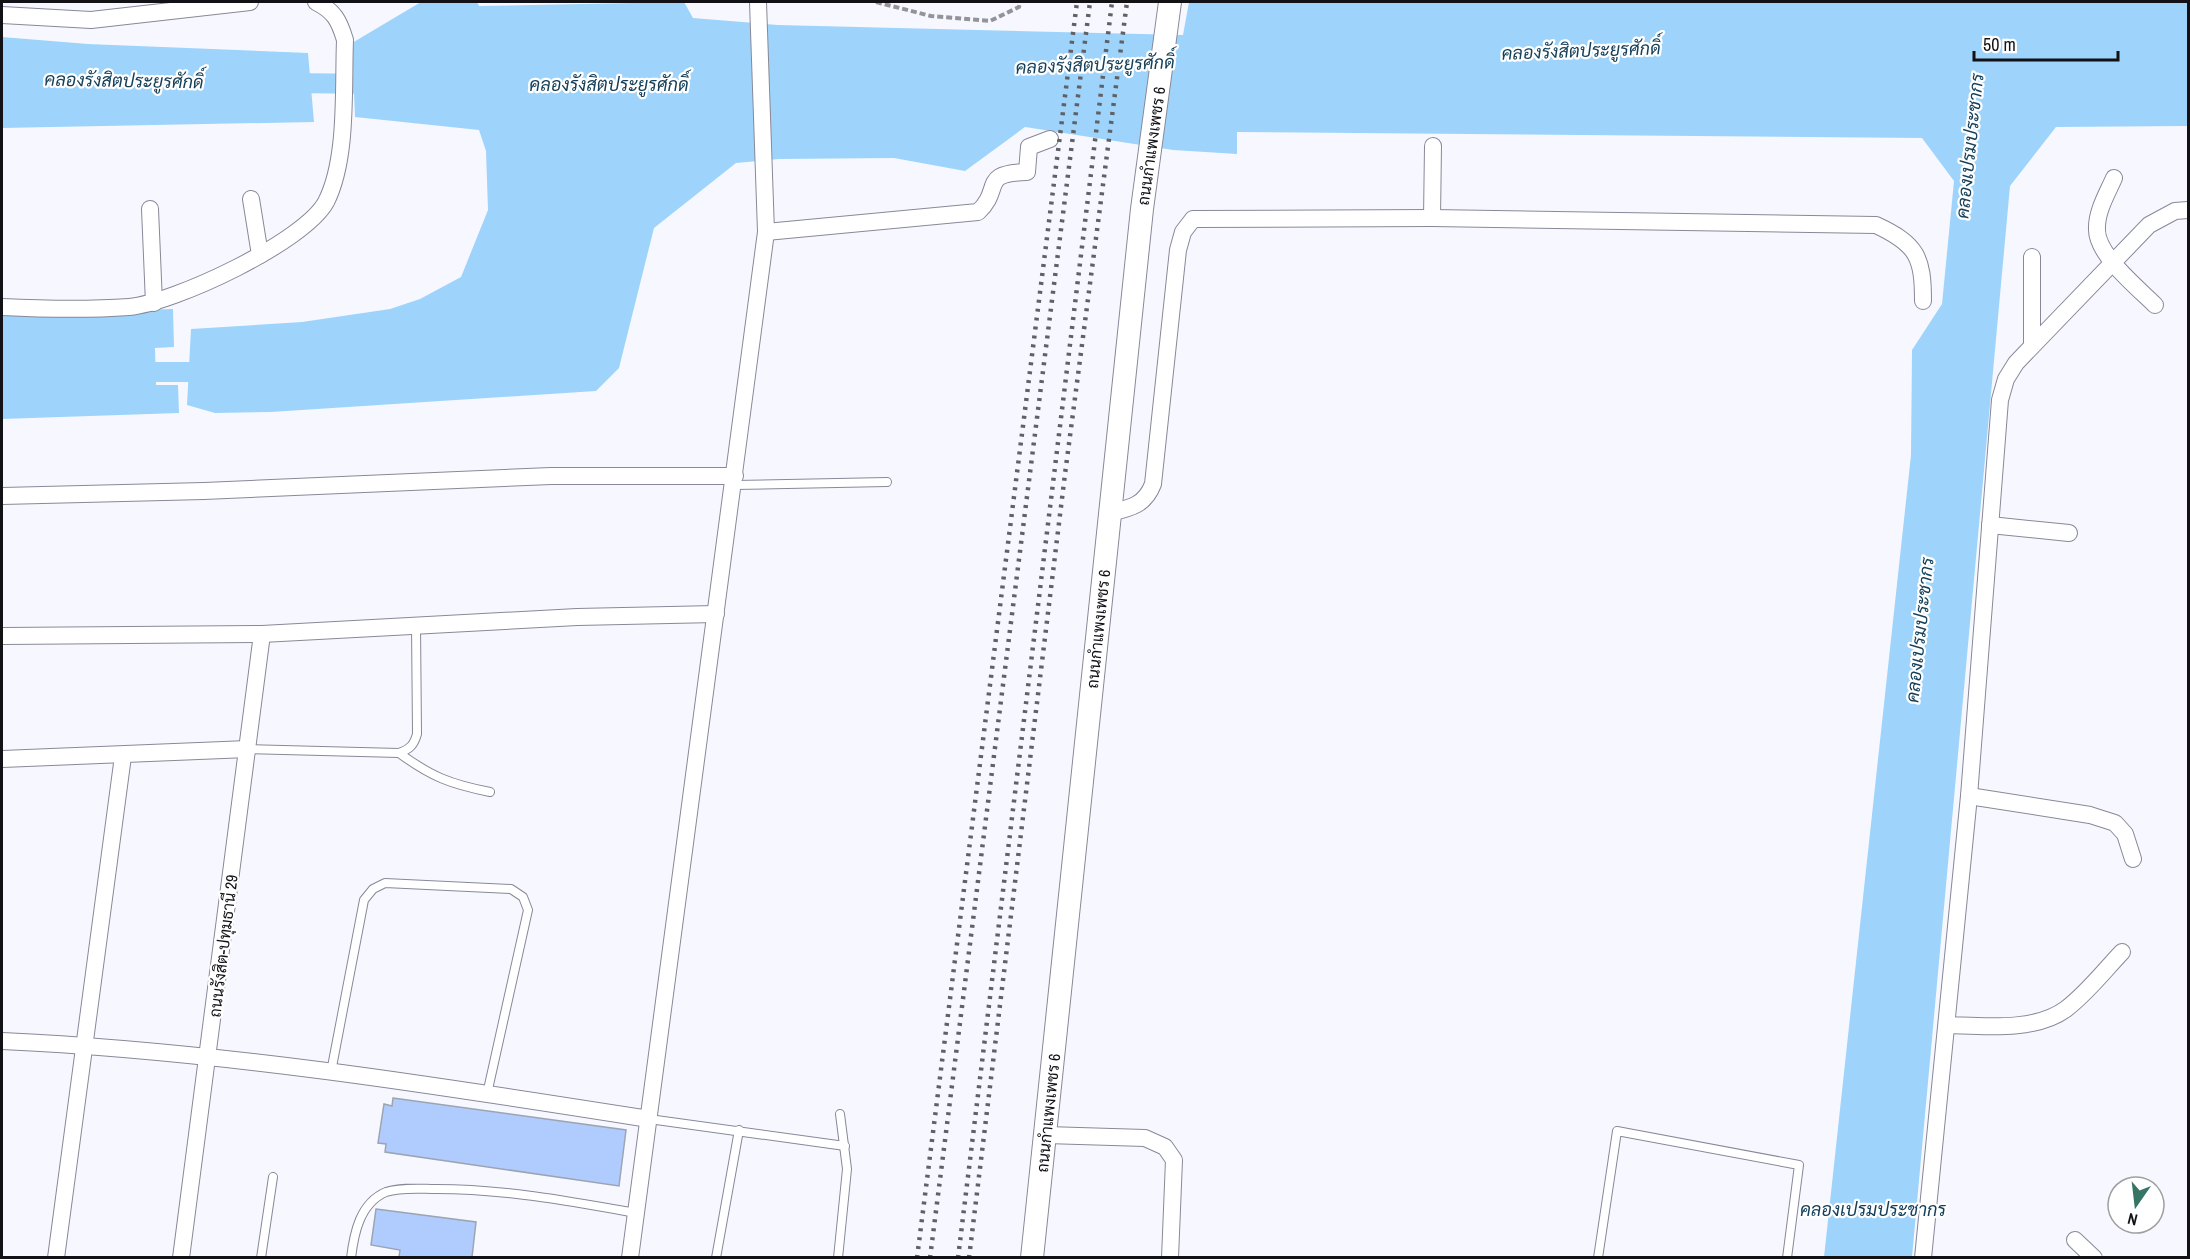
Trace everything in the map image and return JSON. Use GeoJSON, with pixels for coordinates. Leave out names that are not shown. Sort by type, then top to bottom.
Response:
{"type":"FeatureCollection","features":[{"type":"Feature","properties":{"kind":"main road","name":"ถนนกำแพงเพชร 6"},"geometry":{"type":"LineString","coordinates":[[1032,1257],[1142,209],[1170,2]]}},
{"type":"Feature","properties":{"kind":"street"},"geometry":{"type":"LineString","coordinates":[[2,15],[92,20],[250,2]]}},
{"type":"Feature","properties":{"kind":"street"},"geometry":{"type":"LineString","coordinates":[[2,307],[129,307],[154,303],[260,255],[302,228],[326,201],[337,170],[342,113],[345,40],[340,21],[330,9],[316,2]]}},
{"type":"Feature","properties":{"kind":"street"},"geometry":{"type":"LineString","coordinates":[[630,1257],[735,481],[766,232],[758,4]]}},
{"type":"Feature","properties":{"kind":"street"},"geometry":{"type":"LineString","coordinates":[[766,232],[978,212],[988,203],[993,182],[1001,174],[1027,172],[1029,147],[1050,139]]}},
{"type":"Feature","properties":{"kind":"street"},"geometry":{"type":"LineString","coordinates":[[1432,218],[1433,146]]}},
{"type":"Feature","properties":{"kind":"street"},"geometry":{"type":"LineString","coordinates":[[2114,178],[2102,206],[2096,228],[2098,241],[2113,262],[2155,305]]}},
{"type":"Feature","properties":{"kind":"street"},"geometry":{"type":"LineString","coordinates":[[252,199],[260,255]]}},
{"type":"Feature","properties":{"kind":"street"},"geometry":{"type":"LineString","coordinates":[[150,209],[154,303]]}},
{"type":"Feature","properties":{"kind":"street"},"geometry":{"type":"LineString","coordinates":[[1923,1257],[1969,796],[2000,400],[2006,379],[2016,363],[2149,225],[2175,211],[2188,210]]}},
{"type":"Feature","properties":{"kind":"street"},"geometry":{"type":"LineString","coordinates":[[1110,513],[1133,508],[1143,502],[1149,495],[1153,484],[1178,250],[1188,223],[1193,219],[1432,218],[1876,225],[1890,231],[1916,254],[1923,269],[1923,301]]}},
{"type":"Feature","properties":{"kind":"street"},"geometry":{"type":"LineString","coordinates":[[2032,257],[2032,346]]}},
{"type":"Feature","properties":{"kind":"street"},"geometry":{"type":"LineString","coordinates":[[2,496],[204,491],[517,477],[735,481]]}},
{"type":"Feature","properties":{"kind":"street"},"geometry":{"type":"LineString","coordinates":[[1990,525],[2069,533]]}},
{"type":"Feature","properties":{"kind":"street"},"geometry":{"type":"LineString","coordinates":[[2,636],[262,634],[416,625],[716,614]]}},
{"type":"Feature","properties":{"kind":"street","name":"ถนนรังสิต-ปทุมธานี 29"},"geometry":{"type":"LineString","coordinates":[[181,1257],[262,634]]}},
{"type":"Feature","properties":{"kind":"street"},"geometry":{"type":"LineString","coordinates":[[2,759],[248,750]]}},
{"type":"Feature","properties":{"kind":"street"},"geometry":{"type":"LineString","coordinates":[[56,1257],[123,756]]}},
{"type":"Feature","properties":{"kind":"street"},"geometry":{"type":"LineString","coordinates":[[1969,796],[2090,815],[2115,823],[2125,834],[2133,858]]}},
{"type":"Feature","properties":{"kind":"street"},"geometry":{"type":"LineString","coordinates":[[1947,1025],[2019,1024],[2043,1019],[2065,1010],[2122,952]]}},
{"type":"Feature","properties":{"kind":"street"},"geometry":{"type":"LineString","coordinates":[[2,1041],[85,1045],[208,1057],[331,1072],[649,1119]]}},
{"type":"Feature","properties":{"kind":"street"},"geometry":{"type":"LineString","coordinates":[[1046,1135],[1145,1138],[1166,1147],[1174,1160],[1170,1257]]}},
{"type":"Feature","properties":{"kind":"street"},"geometry":{"type":"LineString","coordinates":[[2075,1240],[2094,1257]]}},
{"type":"Feature","properties":{"kind":"lane"},"geometry":{"type":"LineString","coordinates":[[735,481],[887,482]]}},
{"type":"Feature","properties":{"kind":"lane"},"geometry":{"type":"LineString","coordinates":[[399,753],[414,743],[417,734],[416,625]]}},
{"type":"Feature","properties":{"kind":"lane"},"geometry":{"type":"LineString","coordinates":[[248,750],[399,753],[428,774],[456,785],[490,792]]}},
{"type":"Feature","properties":{"kind":"lane"},"geometry":{"type":"LineString","coordinates":[[331,1072],[364,900],[373,889],[385,882],[511,889],[523,897],[528,910],[486,1094]]}},
{"type":"Feature","properties":{"kind":"lane"},"geometry":{"type":"LineString","coordinates":[[838,1257],[846,1194],[845,1146],[840,1113]]}},
{"type":"Feature","properties":{"kind":"lane"},"geometry":{"type":"LineString","coordinates":[[649,1119],[845,1146]]}},
{"type":"Feature","properties":{"kind":"lane"},"geometry":{"type":"LineString","coordinates":[[716,1257],[739,1130]]}},
{"type":"Feature","properties":{"kind":"lane"},"geometry":{"type":"LineString","coordinates":[[1598,1257],[1617,1131],[1799,1165],[1787,1257]]}},
{"type":"Feature","properties":{"kind":"lane"},"geometry":{"type":"LineString","coordinates":[[262,1257],[273,1177]]}},
{"type":"Feature","properties":{"kind":"lane"},"geometry":{"type":"LineString","coordinates":[[351,1257],[355,1229],[370,1204],[386,1192],[410,1189],[525,1193],[636,1212]]}},
{"type":"Feature","properties":{"kind":"path"},"geometry":{"type":"LineString","coordinates":[[876,2],[931,16],[990,21],[1019,7],[1020,2]]}},
{"type":"Feature","properties":{"kind":"water","name":"คลองเปรมประชากร"},"geometry":{"type":"Polygon","coordinates":[[[421,2],[477,2],[479,6],[684,2],[693,18],[778,25],[1183,35],[1189,2],[2188,2],[2188,126],[2056,127],[2010,186],[1912,1257],[1824,1257],[1911,455],[1912,350],[1942,304],[1954,181],[1922,138],[1237,132],[1237,154],[1173,150],[1025,127],[965,171],[894,158],[779,159],[736,163],[654,228],[619,368],[596,391],[271,412],[215,413],[187,405],[191,329],[302,322],[390,309],[420,299],[461,277],[488,210],[486,151],[479,130],[355,117],[352,43],[421,2]]]}},
{"type":"Feature","properties":{"kind":"water"},"geometry":{"type":"Polygon","coordinates":[[[2,37],[88,44],[308,53],[314,122],[2,128],[2,37]]]}},
{"type":"Feature","properties":{"kind":"water"},"geometry":{"type":"Polygon","coordinates":[[[173,309],[174,347],[155,348],[156,385],[178,385],[179,413],[2,419],[2,314],[173,309]]]}},
{"type":"Feature","properties":{"kind":"building"},"geometry":{"type":"Polygon","coordinates":[[[393,1098],[626,1130],[619,1186],[385,1152],[386,1144],[378,1143],[384,1104],[392,1106],[393,1098]]]}},
{"type":"Feature","properties":{"kind":"building"},"geometry":{"type":"Polygon","coordinates":[[[376,1209],[476,1222],[472,1257],[399,1257],[400,1250],[371,1245],[376,1209]]]}},
{"type":"Feature","properties":{"kind":"waterway","name":"คลองรังสิตประยูรศักดิ์"},"geometry":{"type":"LineString","coordinates":[[286,83],[380,84]]}},
{"type":"Feature","properties":{"kind":"waterway"},"geometry":{"type":"LineString","coordinates":[[130,372],[214,372]]}},
{"type":"Feature","properties":{"kind":"railway"},"geometry":{"type":"LineString","coordinates":[[917,1258],[1077,2]]}},
{"type":"Feature","properties":{"kind":"railway"},"geometry":{"type":"LineString","coordinates":[[930,1258],[1090,2]]}},
{"type":"Feature","properties":{"kind":"railway"},"geometry":{"type":"LineString","coordinates":[[958,1258],[1112,2]]}},
{"type":"Feature","properties":{"kind":"railway"},"geometry":{"type":"LineString","coordinates":[[969,1258],[1065,474],[1127,2]]}}]}
